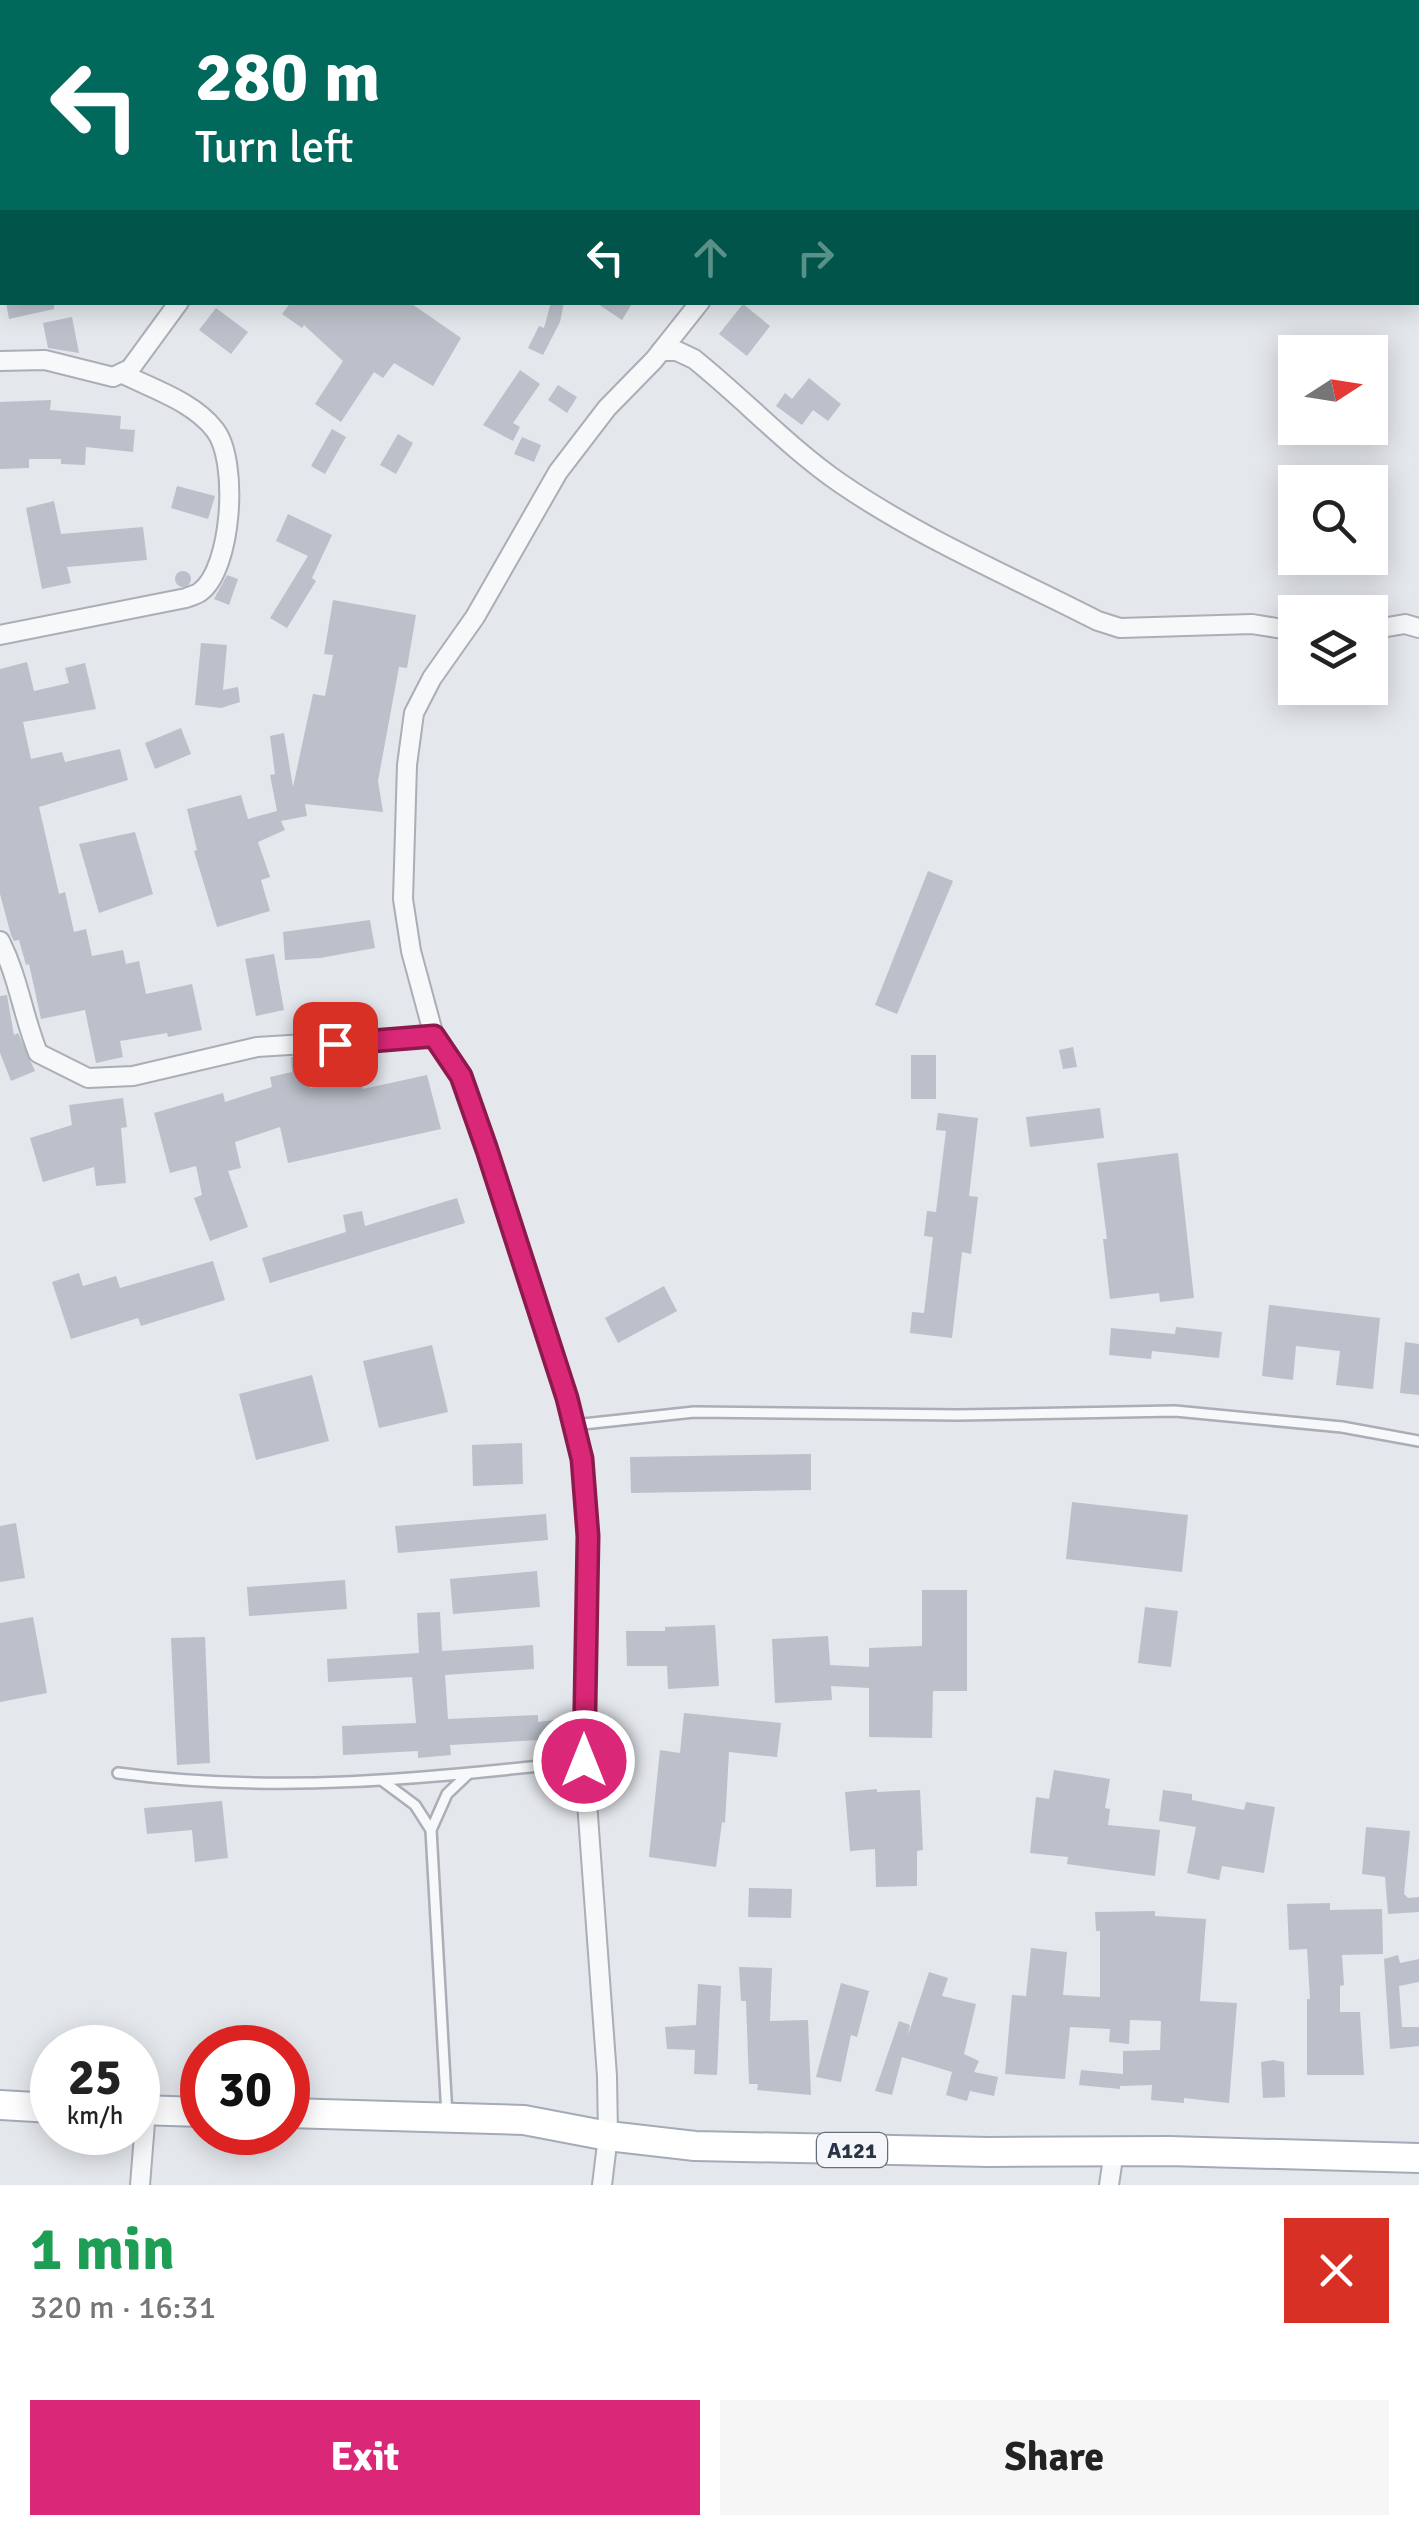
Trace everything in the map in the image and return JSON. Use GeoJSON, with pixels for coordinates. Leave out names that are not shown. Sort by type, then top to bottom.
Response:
{"type":"FeatureCollection","features":[{"type":"Feature","properties":{"kind":"main road"},"geometry":{"type":"LineString","coordinates":[[0,2105],[30,2107]]}},
{"type":"Feature","properties":{"kind":"main road","name":"A121"},"geometry":{"type":"LineString","coordinates":[[310,2114],[524,2120],[608,2136],[695,2146],[1419,2158]]}},
{"type":"Feature","properties":{"kind":"street"},"geometry":{"type":"LineString","coordinates":[[0,362],[46,360],[114,378],[123,374],[177,305]]}},
{"type":"Feature","properties":{"kind":"street"},"geometry":{"type":"LineString","coordinates":[[602,2185],[608,2136],[607,2076],[584,1761],[587,1520],[582,1459],[500,1187],[461,1076],[434,1036],[411,951],[403,899],[409,738],[414,713],[432,678],[475,616],[558,472],[606,408],[662,351],[698,305]]}},
{"type":"Feature","properties":{"kind":"street"},"geometry":{"type":"LineString","coordinates":[[662,351],[678,351],[694,359],[842,484],[923,531],[1098,621],[1120,628],[1252,624],[1278,628]]}},
{"type":"Feature","properties":{"kind":"street"},"geometry":{"type":"LineString","coordinates":[[0,635],[186,598],[202,591],[212,576],[232,494],[218,432],[198,412],[123,374]]}},
{"type":"Feature","properties":{"kind":"street"},"geometry":{"type":"LineString","coordinates":[[1388,627],[1405,624],[1419,628]]}},
{"type":"Feature","properties":{"kind":"street"},"geometry":{"type":"LineString","coordinates":[[0,940],[8,978],[38,1052],[88,1078],[133,1076],[257,1047],[434,1036]]}},
{"type":"Feature","properties":{"kind":"street"},"geometry":{"type":"LineString","coordinates":[[1110,2185],[1114,2151]]}},
{"type":"Feature","properties":{"kind":"street"},"geometry":{"type":"LineString","coordinates":[[140,2185],[141,2155]]}},
{"type":"Feature","properties":{"kind":"lane"},"geometry":{"type":"LineString","coordinates":[[574,1425],[694,1412],[1175,1411],[1342,1427],[1419,1440]]}},
{"type":"Feature","properties":{"kind":"lane"},"geometry":{"type":"LineString","coordinates":[[118,1773],[191,1783],[382,1781],[584,1761]]}},
{"type":"Feature","properties":{"kind":"lane"},"geometry":{"type":"LineString","coordinates":[[447,2118],[431,1830],[447,1794],[467,1774]]}},
{"type":"Feature","properties":{"kind":"lane"},"geometry":{"type":"LineString","coordinates":[[382,1781],[415,1805],[431,1830]]}},
{"type":"Feature","properties":{"kind":"building"},"geometry":{"type":"Polygon","coordinates":[[[7,305],[54,305],[54,309],[9,319],[7,305]]]}},
{"type":"Feature","properties":{"kind":"building"},"geometry":{"type":"Polygon","coordinates":[[[289,305],[413,305],[461,338],[433,386],[394,363],[383,378],[374,372],[341,422],[315,404],[343,361],[304,325],[302,328],[282,314],[289,305]]]}},
{"type":"Feature","properties":{"kind":"building"},"geometry":{"type":"Polygon","coordinates":[[[550,305],[563,305],[560,322],[543,355],[528,348],[539,326],[544,328],[550,305]]]}},
{"type":"Feature","properties":{"kind":"building"},"geometry":{"type":"Polygon","coordinates":[[[600,305],[631,305],[622,320],[600,305]]]}},
{"type":"Feature","properties":{"kind":"building"},"geometry":{"type":"Polygon","coordinates":[[[742,305],[770,326],[747,356],[719,334],[742,305]]]}},
{"type":"Feature","properties":{"kind":"building"},"geometry":{"type":"Polygon","coordinates":[[[216,308],[248,332],[231,354],[199,330],[216,308]]]}},
{"type":"Feature","properties":{"kind":"building"},"geometry":{"type":"Polygon","coordinates":[[[72,317],[79,353],[48,348],[43,323],[72,317]]]}},
{"type":"Feature","properties":{"kind":"building"},"geometry":{"type":"Polygon","coordinates":[[[520,370],[540,384],[513,423],[520,427],[513,441],[483,425],[520,370]]]}},
{"type":"Feature","properties":{"kind":"building"},"geometry":{"type":"Polygon","coordinates":[[[809,378],[841,404],[828,421],[813,410],[802,425],[776,406],[785,393],[792,399],[809,378]]]}},
{"type":"Feature","properties":{"kind":"building"},"geometry":{"type":"Polygon","coordinates":[[[558,385],[577,397],[567,413],[548,400],[558,385]]]}},
{"type":"Feature","properties":{"kind":"building"},"geometry":{"type":"Polygon","coordinates":[[[51,400],[50,410],[121,416],[120,429],[135,430],[133,452],[86,447],[85,465],[61,464],[61,459],[29,459],[29,468],[0,469],[0,402],[51,400]]]}},
{"type":"Feature","properties":{"kind":"building"},"geometry":{"type":"Polygon","coordinates":[[[332,429],[346,437],[325,474],[311,466],[332,429]]]}},
{"type":"Feature","properties":{"kind":"building"},"geometry":{"type":"Polygon","coordinates":[[[398,434],[413,443],[396,474],[380,465],[398,434]]]}},
{"type":"Feature","properties":{"kind":"building"},"geometry":{"type":"Polygon","coordinates":[[[522,437],[541,445],[534,462],[514,454],[522,437]]]}},
{"type":"Feature","properties":{"kind":"building"},"geometry":{"type":"Polygon","coordinates":[[[177,486],[215,496],[208,519],[171,508],[177,486]]]}},
{"type":"Feature","properties":{"kind":"building"},"geometry":{"type":"Polygon","coordinates":[[[54,501],[61,534],[143,527],[147,560],[67,567],[71,583],[42,589],[26,508],[54,501]]]}},
{"type":"Feature","properties":{"kind":"building"},"geometry":{"type":"Polygon","coordinates":[[[288,514],[332,535],[312,578],[316,581],[287,628],[270,618],[308,556],[276,541],[288,514]]]}},
{"type":"Feature","properties":{"kind":"building"},"geometry":{"type":"Polygon","coordinates":[[[183,571],[191,579],[183,587],[175,579],[183,571]]]}},
{"type":"Feature","properties":{"kind":"building"},"geometry":{"type":"Polygon","coordinates":[[[227,575],[238,579],[229,605],[214,599],[227,575]]]}},
{"type":"Feature","properties":{"kind":"building"},"geometry":{"type":"Polygon","coordinates":[[[333,600],[416,615],[407,668],[399,667],[378,781],[383,812],[305,804],[307,816],[281,821],[285,830],[258,842],[270,877],[261,880],[270,911],[217,927],[194,851],[197,850],[187,809],[241,795],[248,819],[277,811],[270,775],[275,774],[270,736],[284,733],[293,787],[313,694],[325,696],[333,655],[324,654],[333,600]]]}},
{"type":"Feature","properties":{"kind":"building"},"geometry":{"type":"Polygon","coordinates":[[[201,643],[227,645],[223,690],[238,687],[240,702],[221,708],[195,705],[201,643]]]}},
{"type":"Feature","properties":{"kind":"building"},"geometry":{"type":"Polygon","coordinates":[[[27,662],[34,691],[69,683],[65,668],[85,663],[96,709],[23,722],[31,759],[62,752],[65,762],[120,749],[128,780],[39,807],[59,894],[65,892],[74,932],[86,929],[92,956],[123,950],[126,964],[139,961],[146,994],[192,984],[202,1030],[120,1041],[123,1057],[96,1063],[85,1010],[41,1019],[29,964],[26,965],[19,940],[14,941],[11,935],[0,894],[0,669],[27,662]]]}},
{"type":"Feature","properties":{"kind":"building"},"geometry":{"type":"Polygon","coordinates":[[[181,728],[191,754],[155,769],[145,743],[181,728]]]}},
{"type":"Feature","properties":{"kind":"building"},"geometry":{"type":"Polygon","coordinates":[[[135,832],[153,894],[99,913],[79,844],[135,832]]]}},
{"type":"Feature","properties":{"kind":"building"},"geometry":{"type":"Polygon","coordinates":[[[928,871],[953,881],[897,1014],[875,1005],[928,871]]]}},
{"type":"Feature","properties":{"kind":"building"},"geometry":{"type":"Polygon","coordinates":[[[370,920],[375,948],[285,960],[283,932],[370,920]]]}},
{"type":"Feature","properties":{"kind":"building"},"geometry":{"type":"Polygon","coordinates":[[[274,954],[284,1010],[256,1016],[245,959],[274,954]]]}},
{"type":"Feature","properties":{"kind":"building"},"geometry":{"type":"Polygon","coordinates":[[[7,995],[14,1035],[18,1033],[35,1071],[11,1081],[0,1053],[0,996],[7,995]]]}},
{"type":"Feature","properties":{"kind":"building"},"geometry":{"type":"Polygon","coordinates":[[[1073,1047],[1077,1067],[1063,1069],[1059,1050],[1073,1047]]]}},
{"type":"Feature","properties":{"kind":"building"},"geometry":{"type":"Polygon","coordinates":[[[911,1055],[936,1055],[936,1099],[911,1099],[911,1055]]]}},
{"type":"Feature","properties":{"kind":"building"},"geometry":{"type":"Polygon","coordinates":[[[291,1057],[303,1057],[310,1088],[348,1080],[350,1086],[361,1083],[363,1089],[427,1075],[441,1129],[288,1163],[280,1127],[235,1142],[241,1168],[228,1171],[248,1227],[210,1241],[194,1198],[202,1195],[196,1166],[170,1173],[154,1113],[223,1093],[225,1102],[272,1087],[270,1077],[292,1072],[291,1057]]]}},
{"type":"Feature","properties":{"kind":"building"},"geometry":{"type":"Polygon","coordinates":[[[123,1098],[127,1127],[121,1128],[126,1183],[96,1186],[94,1167],[43,1182],[30,1138],[72,1125],[69,1105],[123,1098]]]}},
{"type":"Feature","properties":{"kind":"building"},"geometry":{"type":"Polygon","coordinates":[[[1100,1108],[1104,1138],[1030,1147],[1026,1117],[1100,1108]]]}},
{"type":"Feature","properties":{"kind":"building"},"geometry":{"type":"Polygon","coordinates":[[[938,1113],[978,1118],[969,1196],[978,1197],[971,1254],[962,1252],[952,1338],[910,1333],[912,1312],[924,1313],[933,1237],[924,1236],[927,1211],[936,1212],[946,1131],[936,1130],[938,1113]]]}},
{"type":"Feature","properties":{"kind":"building"},"geometry":{"type":"Polygon","coordinates":[[[1178,1153],[1194,1298],[1160,1302],[1159,1293],[1110,1299],[1097,1163],[1178,1153]]]}},
{"type":"Feature","properties":{"kind":"building"},"geometry":{"type":"Polygon","coordinates":[[[457,1198],[465,1223],[270,1283],[262,1258],[346,1232],[343,1215],[362,1211],[365,1226],[457,1198]]]}},
{"type":"Feature","properties":{"kind":"building"},"geometry":{"type":"Polygon","coordinates":[[[213,1261],[225,1300],[141,1326],[138,1318],[71,1339],[52,1282],[79,1273],[83,1286],[116,1276],[120,1288],[213,1261]]]}},
{"type":"Feature","properties":{"kind":"building"},"geometry":{"type":"Polygon","coordinates":[[[664,1286],[677,1311],[618,1343],[605,1318],[664,1286]]]}},
{"type":"Feature","properties":{"kind":"building"},"geometry":{"type":"Polygon","coordinates":[[[1269,1305],[1380,1318],[1373,1389],[1336,1385],[1340,1351],[1296,1346],[1293,1380],[1262,1376],[1269,1305]]]}},
{"type":"Feature","properties":{"kind":"building"},"geometry":{"type":"Polygon","coordinates":[[[1176,1327],[1222,1332],[1219,1358],[1152,1351],[1151,1359],[1109,1355],[1111,1328],[1175,1334],[1176,1327]]]}},
{"type":"Feature","properties":{"kind":"building"},"geometry":{"type":"Polygon","coordinates":[[[1405,1342],[1419,1344],[1419,1395],[1400,1393],[1405,1342]]]}},
{"type":"Feature","properties":{"kind":"building"},"geometry":{"type":"Polygon","coordinates":[[[432,1345],[448,1412],[379,1428],[363,1361],[432,1345]]]}},
{"type":"Feature","properties":{"kind":"building"},"geometry":{"type":"Polygon","coordinates":[[[312,1375],[329,1441],[256,1460],[239,1394],[312,1375]]]}},
{"type":"Feature","properties":{"kind":"building"},"geometry":{"type":"Polygon","coordinates":[[[522,1443],[523,1484],[473,1486],[472,1445],[522,1443]]]}},
{"type":"Feature","properties":{"kind":"building"},"geometry":{"type":"Polygon","coordinates":[[[811,1454],[811,1490],[631,1493],[630,1457],[811,1454]]]}},
{"type":"Feature","properties":{"kind":"building"},"geometry":{"type":"Polygon","coordinates":[[[1072,1502],[1188,1515],[1182,1572],[1066,1559],[1072,1502]]]}},
{"type":"Feature","properties":{"kind":"building"},"geometry":{"type":"Polygon","coordinates":[[[546,1514],[548,1540],[398,1553],[395,1526],[546,1514]]]}},
{"type":"Feature","properties":{"kind":"building"},"geometry":{"type":"Polygon","coordinates":[[[16,1523],[25,1578],[0,1582],[0,1526],[16,1523]]]}},
{"type":"Feature","properties":{"kind":"building"},"geometry":{"type":"Polygon","coordinates":[[[537,1571],[540,1607],[453,1614],[450,1579],[537,1571]]]}},
{"type":"Feature","properties":{"kind":"building"},"geometry":{"type":"Polygon","coordinates":[[[345,1580],[347,1609],[249,1616],[247,1587],[345,1580]]]}},
{"type":"Feature","properties":{"kind":"building"},"geometry":{"type":"Polygon","coordinates":[[[922,1590],[967,1590],[967,1691],[933,1691],[932,1738],[869,1737],[869,1688],[831,1686],[832,1700],[775,1703],[772,1639],[828,1636],[830,1665],[869,1667],[869,1648],[922,1646],[922,1590]]]}},
{"type":"Feature","properties":{"kind":"building"},"geometry":{"type":"Polygon","coordinates":[[[1145,1607],[1178,1611],[1171,1667],[1138,1663],[1145,1607]]]}},
{"type":"Feature","properties":{"kind":"building"},"geometry":{"type":"Polygon","coordinates":[[[440,1612],[442,1651],[533,1645],[534,1669],[445,1675],[448,1719],[538,1715],[538,1722],[572,1718],[572,1731],[539,1735],[539,1740],[450,1745],[451,1755],[418,1758],[418,1751],[343,1755],[342,1726],[416,1723],[412,1677],[328,1682],[327,1659],[419,1653],[417,1613],[440,1612]]]}},
{"type":"Feature","properties":{"kind":"building"},"geometry":{"type":"Polygon","coordinates":[[[33,1617],[47,1693],[0,1702],[0,1623],[33,1617]]]}},
{"type":"Feature","properties":{"kind":"building"},"geometry":{"type":"Polygon","coordinates":[[[715,1625],[719,1686],[668,1689],[667,1666],[627,1666],[626,1631],[715,1625]]]}},
{"type":"Feature","properties":{"kind":"building"},"geometry":{"type":"Polygon","coordinates":[[[205,1637],[210,1763],[177,1765],[171,1638],[205,1637]]]}},
{"type":"Feature","properties":{"kind":"building"},"geometry":{"type":"Polygon","coordinates":[[[684,1713],[781,1723],[777,1757],[729,1752],[725,1823],[722,1822],[716,1867],[649,1857],[660,1750],[680,1753],[684,1713]]]}},
{"type":"Feature","properties":{"kind":"building"},"geometry":{"type":"Polygon","coordinates":[[[1054,1770],[1110,1779],[1105,1808],[1110,1809],[1108,1825],[1160,1830],[1155,1876],[1067,1864],[1068,1857],[1030,1853],[1036,1797],[1049,1799],[1054,1770]]]}},
{"type":"Feature","properties":{"kind":"building"},"geometry":{"type":"Polygon","coordinates":[[[920,1790],[923,1850],[917,1851],[917,1886],[876,1887],[875,1849],[850,1851],[845,1792],[920,1790]]]}},
{"type":"Feature","properties":{"kind":"building"},"geometry":{"type":"Polygon","coordinates":[[[1163,1790],[1192,1794],[1192,1800],[1244,1810],[1246,1802],[1275,1807],[1264,1873],[1222,1866],[1219,1880],[1187,1873],[1196,1827],[1159,1821],[1163,1790]]]}},
{"type":"Feature","properties":{"kind":"building"},"geometry":{"type":"Polygon","coordinates":[[[222,1801],[228,1858],[195,1862],[192,1830],[147,1834],[144,1808],[222,1801]]]}},
{"type":"Feature","properties":{"kind":"building"},"geometry":{"type":"Polygon","coordinates":[[[1366,1827],[1410,1831],[1404,1894],[1408,1898],[1419,1897],[1419,1912],[1388,1914],[1385,1877],[1362,1874],[1366,1827]]]}},
{"type":"Feature","properties":{"kind":"building"},"geometry":{"type":"Polygon","coordinates":[[[749,1888],[792,1889],[791,1918],[748,1917],[749,1888]]]}},
{"type":"Feature","properties":{"kind":"building"},"geometry":{"type":"Polygon","coordinates":[[[1330,1903],[1330,1910],[1382,1909],[1383,1954],[1342,1955],[1344,1985],[1340,1986],[1340,2012],[1360,2012],[1364,2075],[1307,2075],[1307,1949],[1289,1950],[1287,1904],[1330,1903]]]}},
{"type":"Feature","properties":{"kind":"building"},"geometry":{"type":"Polygon","coordinates":[[[1155,1911],[1155,1916],[1206,1919],[1200,2001],[1237,2003],[1229,2103],[1184,2098],[1184,2103],[1151,2100],[1152,2085],[1120,2089],[1079,2085],[1081,2070],[1123,2074],[1123,2051],[1160,2050],[1161,2021],[1130,2020],[1129,2044],[1109,2042],[1110,2029],[1070,2027],[1065,2079],[1005,2074],[1012,1995],[1026,1996],[1031,1948],[1067,1952],[1063,1995],[1100,1997],[1100,1931],[1096,1931],[1095,1912],[1155,1911]]]}},
{"type":"Feature","properties":{"kind":"building"},"geometry":{"type":"Polygon","coordinates":[[[1398,1955],[1400,1963],[1419,1959],[1419,1982],[1399,1986],[1402,2027],[1419,2027],[1419,2046],[1390,2049],[1384,1959],[1398,1955]]]}},
{"type":"Feature","properties":{"kind":"building"},"geometry":{"type":"Polygon","coordinates":[[[739,1967],[772,1968],[770,2021],[808,2020],[811,2095],[757,2090],[758,2084],[749,2084],[746,2001],[741,2001],[739,1967]]]}},
{"type":"Feature","properties":{"kind":"building"},"geometry":{"type":"Polygon","coordinates":[[[929,1972],[948,1978],[942,1996],[976,2004],[964,2054],[979,2061],[974,2072],[998,2077],[994,2096],[970,2091],[967,2101],[946,2095],[952,2072],[902,2057],[892,2095],[875,2091],[899,2021],[910,2025],[908,2035],[929,1972]]]}},
{"type":"Feature","properties":{"kind":"building"},"geometry":{"type":"Polygon","coordinates":[[[841,1983],[869,1991],[857,2037],[851,2035],[841,2082],[816,2077],[841,1983]]]}},
{"type":"Feature","properties":{"kind":"building"},"geometry":{"type":"Polygon","coordinates":[[[698,1984],[721,1986],[717,2075],[694,2074],[695,2050],[667,2049],[665,2027],[696,2025],[698,1984]]]}},
{"type":"Feature","properties":{"kind":"building"},"geometry":{"type":"Polygon","coordinates":[[[1261,2062],[1284,2062],[1285,2097],[1263,2098],[1261,2062]]]}},
{"type":"Feature","properties":{"kind":"route"},"geometry":{"type":"LineString","coordinates":[[335,1044],[434,1036],[461,1076],[500,1187],[567,1398],[582,1459],[588,1536],[584,1761]]}}]}
